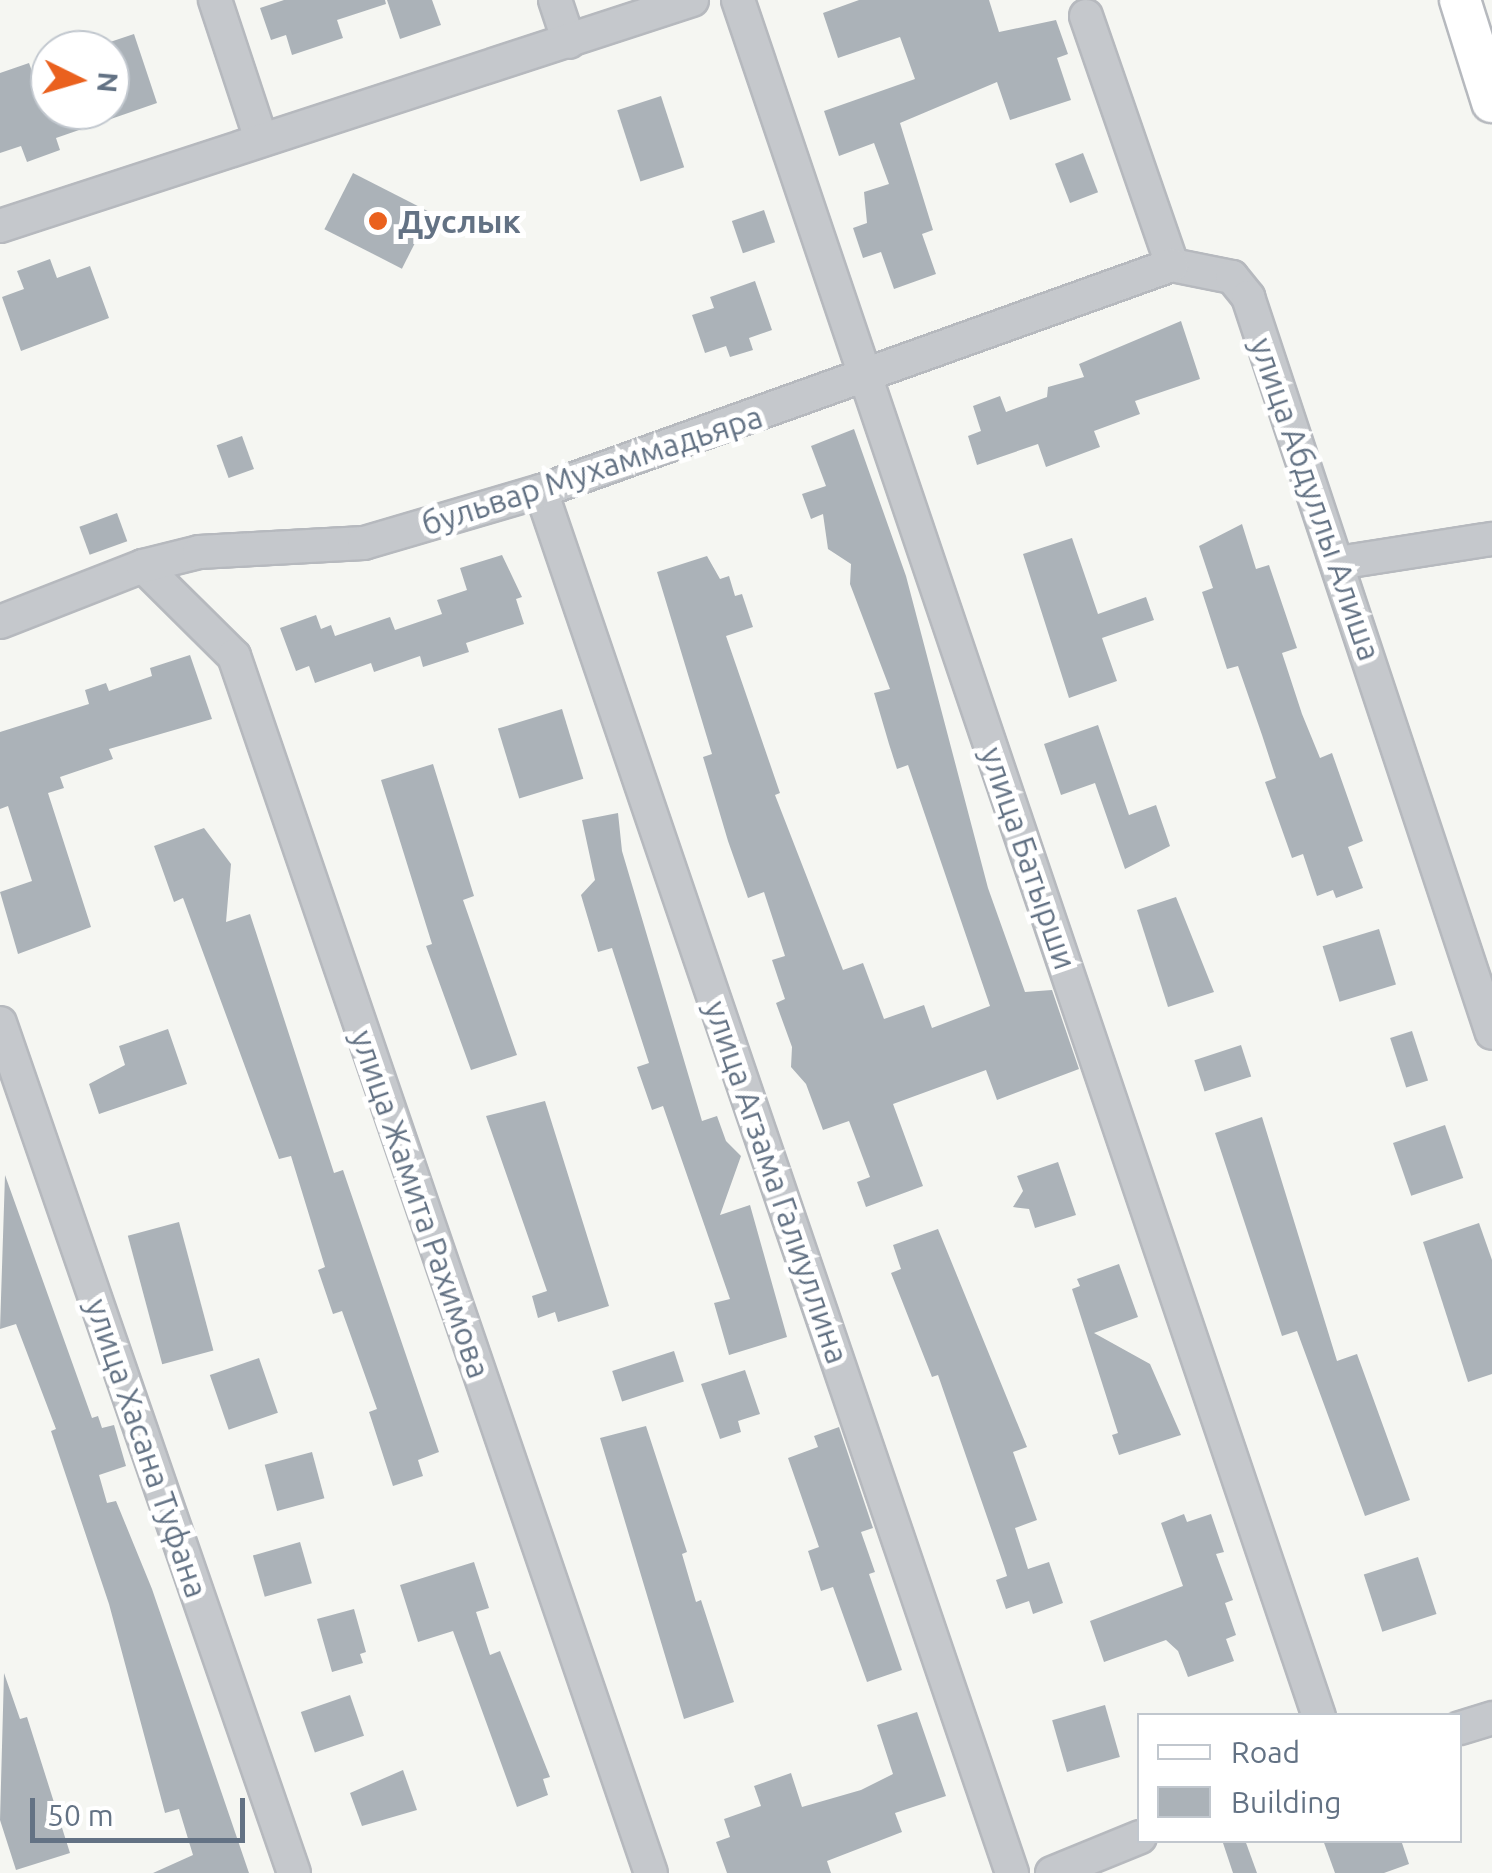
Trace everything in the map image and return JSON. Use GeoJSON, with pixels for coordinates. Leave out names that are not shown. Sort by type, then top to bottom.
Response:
{"type":"FeatureCollection","features":[{"type":"Feature","properties":{"kind":"main road"},"geometry":{"type":"LineString","coordinates":[[1460,0],[1492,102]]}},
{"type":"Feature","properties":{"kind":"street"},"geometry":{"type":"LineString","coordinates":[[216,0],[260,136]]}},
{"type":"Feature","properties":{"kind":"street"},"geometry":{"type":"LineString","coordinates":[[555,0],[569,42]]}},
{"type":"Feature","properties":{"kind":"street"},"geometry":{"type":"LineString","coordinates":[[0,226],[260,136],[569,42],[692,0]]}},
{"type":"Feature","properties":{"kind":"street","name":"улица Батырши"},"geometry":{"type":"LineString","coordinates":[[738,0],[1318,1713]]}},
{"type":"Feature","properties":{"kind":"street"},"geometry":{"type":"LineString","coordinates":[[1086,16],[1172,265]]}},
{"type":"Feature","properties":{"kind":"street","name":"бульвар Мухаммадьяра"},"geometry":{"type":"LineString","coordinates":[[0,622],[142,566],[199,552],[364,543],[541,491],[866,378],[1172,265]]}},
{"type":"Feature","properties":{"kind":"street","name":"улица Абдуллы Алиша"},"geometry":{"type":"LineString","coordinates":[[1172,265],[1222,273],[1248,297],[1492,1033]]}},
{"type":"Feature","properties":{"kind":"street","name":"улица Агзама Галиуллина"},"geometry":{"type":"LineString","coordinates":[[541,491],[1012,1873]]}},
{"type":"Feature","properties":{"kind":"street"},"geometry":{"type":"LineString","coordinates":[[1338,563],[1492,539]]}},
{"type":"Feature","properties":{"kind":"street","name":"улица Жамита Рахимова"},"geometry":{"type":"LineString","coordinates":[[142,566],[234,656],[651,1873]]}},
{"type":"Feature","properties":{"kind":"street","name":"улица Хасана Туфана"},"geometry":{"type":"LineString","coordinates":[[0,1023],[294,1873]]}},
{"type":"Feature","properties":{"kind":"street"},"geometry":{"type":"LineString","coordinates":[[1462,1727],[1492,1718]]}},
{"type":"Feature","properties":{"kind":"street"},"geometry":{"type":"LineString","coordinates":[[1052,1873],[1137,1838]]}},
{"type":"Feature","properties":{"kind":"building"},"geometry":{"type":"Polygon","coordinates":[[[284,0],[385,0],[386,4],[337,20],[343,38],[292,55],[286,35],[271,40],[260,8],[284,0]]]}},
{"type":"Feature","properties":{"kind":"building"},"geometry":{"type":"Polygon","coordinates":[[[387,0],[432,0],[441,25],[400,39],[387,0]]]}},
{"type":"Feature","properties":{"kind":"building"},"geometry":{"type":"Polygon","coordinates":[[[859,0],[989,0],[999,32],[1056,20],[1068,54],[1057,58],[1071,100],[1010,120],[997,82],[900,123],[933,230],[922,234],[936,274],[894,289],[881,252],[863,258],[853,228],[867,223],[864,192],[889,184],[874,143],[839,156],[824,111],[915,79],[900,37],[838,58],[823,13],[859,0]]]}},
{"type":"Feature","properties":{"kind":"building"},"geometry":{"type":"Polygon","coordinates":[[[134,34],[157,103],[130,112],[130,35],[134,34]]]}},
{"type":"Feature","properties":{"kind":"building"},"geometry":{"type":"Polygon","coordinates":[[[29,63],[30,130],[79,130],[56,138],[60,150],[27,162],[21,146],[0,153],[0,73],[29,63]]]}},
{"type":"Feature","properties":{"kind":"building"},"geometry":{"type":"Polygon","coordinates":[[[661,96],[684,167],[640,182],[617,110],[661,96]]]}},
{"type":"Feature","properties":{"kind":"building"},"geometry":{"type":"Polygon","coordinates":[[[1083,153],[1098,192],[1070,203],[1055,164],[1083,153]]]}},
{"type":"Feature","properties":{"kind":"building","name":"Дуслык"},"geometry":{"type":"Polygon","coordinates":[[[353,173],[431,212],[402,269],[324,229],[353,173]]]}},
{"type":"Feature","properties":{"kind":"building"},"geometry":{"type":"Polygon","coordinates":[[[764,210],[775,242],[743,253],[732,221],[764,210]]]}},
{"type":"Feature","properties":{"kind":"building"},"geometry":{"type":"Polygon","coordinates":[[[50,259],[57,278],[90,266],[109,318],[21,351],[2,297],[24,289],[17,271],[50,259]]]}},
{"type":"Feature","properties":{"kind":"building"},"geometry":{"type":"Polygon","coordinates":[[[755,281],[772,330],[749,338],[753,350],[730,357],[726,346],[705,353],[692,315],[714,308],[710,297],[755,281]]]}},
{"type":"Feature","properties":{"kind":"building"},"geometry":{"type":"Polygon","coordinates":[[[1181,321],[1200,379],[1135,401],[1140,414],[1094,431],[1100,447],[1046,467],[1038,444],[977,465],[968,436],[981,431],[973,406],[1000,396],[1006,412],[1047,397],[1048,387],[1084,377],[1079,364],[1181,321]]]}},
{"type":"Feature","properties":{"kind":"building"},"geometry":{"type":"Polygon","coordinates":[[[854,429],[906,576],[988,888],[1025,992],[1052,990],[1079,1069],[997,1100],[986,1070],[893,1104],[923,1186],[866,1207],[857,1182],[870,1177],[849,1121],[823,1130],[806,1084],[791,1067],[792,1047],[776,1003],[785,999],[772,960],[785,956],[764,892],[748,898],[728,841],[703,757],[712,754],[657,572],[707,556],[720,579],[729,576],[735,596],[742,594],[753,627],[726,636],[780,793],[775,795],[843,970],[863,963],[884,1019],[924,1005],[932,1028],[990,1006],[908,765],[897,769],[889,744],[874,693],[890,689],[850,584],[851,564],[828,549],[823,514],[811,519],[802,494],[826,486],[811,446],[854,429]]]}},
{"type":"Feature","properties":{"kind":"building"},"geometry":{"type":"Polygon","coordinates":[[[242,436],[254,469],[229,478],[217,445],[242,436]]]}},
{"type":"Feature","properties":{"kind":"building"},"geometry":{"type":"Polygon","coordinates":[[[117,513],[127,541],[90,555],[79,527],[117,513]]]}},
{"type":"Feature","properties":{"kind":"building"},"geometry":{"type":"Polygon","coordinates":[[[1242,524],[1256,569],[1269,565],[1297,648],[1282,653],[1302,714],[1320,758],[1332,753],[1363,841],[1348,847],[1363,888],[1336,898],[1333,890],[1317,896],[1303,854],[1292,858],[1265,782],[1276,778],[1262,735],[1238,666],[1227,669],[1202,592],[1213,588],[1199,546],[1242,524]]]}},
{"type":"Feature","properties":{"kind":"building"},"geometry":{"type":"Polygon","coordinates":[[[1072,538],[1098,614],[1146,597],[1154,620],[1102,638],[1117,681],[1069,698],[1023,554],[1072,538]]]}},
{"type":"Feature","properties":{"kind":"building"},"geometry":{"type":"Polygon","coordinates":[[[502,555],[522,597],[516,599],[524,624],[466,643],[469,652],[423,667],[420,656],[374,672],[371,663],[315,683],[309,666],[296,671],[280,628],[316,615],[321,629],[331,625],[335,636],[390,617],[395,630],[442,614],[437,600],[467,590],[460,568],[502,555]]]}},
{"type":"Feature","properties":{"kind":"building"},"geometry":{"type":"Polygon","coordinates":[[[190,655],[212,719],[109,749],[113,759],[60,777],[64,788],[48,793],[91,927],[18,954],[0,892],[32,881],[8,806],[0,809],[0,732],[89,704],[85,690],[106,683],[109,691],[152,676],[150,668],[190,655]]]}},
{"type":"Feature","properties":{"kind":"building"},"geometry":{"type":"Polygon","coordinates":[[[562,709],[583,779],[519,798],[498,729],[562,709]]]}},
{"type":"Feature","properties":{"kind":"building"},"geometry":{"type":"Polygon","coordinates":[[[1098,725],[1129,815],[1156,805],[1170,846],[1125,869],[1095,783],[1061,795],[1044,744],[1098,725]]]}},
{"type":"Feature","properties":{"kind":"building"},"geometry":{"type":"Polygon","coordinates":[[[433,764],[474,896],[463,900],[517,1055],[471,1070],[426,946],[432,944],[381,780],[433,764]]]}},
{"type":"Feature","properties":{"kind":"building"},"geometry":{"type":"Polygon","coordinates":[[[618,813],[622,851],[702,1121],[717,1116],[726,1141],[741,1156],[720,1215],[750,1205],[787,1337],[729,1355],[714,1303],[730,1299],[663,1106],[652,1110],[637,1067],[649,1063],[612,948],[598,952],[581,895],[595,880],[582,820],[618,813]]]}},
{"type":"Feature","properties":{"kind":"building"},"geometry":{"type":"Polygon","coordinates":[[[204,828],[231,864],[226,922],[250,914],[334,1173],[343,1170],[439,1452],[418,1460],[423,1476],[393,1486],[369,1412],[377,1409],[342,1311],[333,1314],[318,1270],[325,1267],[291,1156],[279,1159],[183,898],[174,902],[154,846],[204,828]]]}},
{"type":"Feature","properties":{"kind":"building"},"geometry":{"type":"Polygon","coordinates":[[[1176,897],[1214,992],[1168,1007],[1137,910],[1176,897]]]}},
{"type":"Feature","properties":{"kind":"building"},"geometry":{"type":"Polygon","coordinates":[[[1379,929],[1396,984],[1340,1002],[1323,946],[1379,929]]]}},
{"type":"Feature","properties":{"kind":"building"},"geometry":{"type":"Polygon","coordinates":[[[168,1029],[187,1084],[99,1114],[89,1084],[125,1065],[119,1046],[168,1029]]]}},
{"type":"Feature","properties":{"kind":"building"},"geometry":{"type":"Polygon","coordinates":[[[1412,1031],[1428,1080],[1406,1088],[1390,1038],[1412,1031]]]}},
{"type":"Feature","properties":{"kind":"building"},"geometry":{"type":"Polygon","coordinates":[[[1241,1045],[1251,1076],[1205,1092],[1194,1060],[1241,1045]]]}},
{"type":"Feature","properties":{"kind":"building"},"geometry":{"type":"Polygon","coordinates":[[[545,1101],[609,1306],[558,1322],[555,1312],[538,1318],[532,1296],[547,1291],[486,1116],[545,1101]]]}},
{"type":"Feature","properties":{"kind":"building"},"geometry":{"type":"Polygon","coordinates":[[[1262,1117],[1337,1361],[1357,1354],[1410,1500],[1365,1516],[1297,1331],[1282,1336],[1215,1133],[1262,1117]]]}},
{"type":"Feature","properties":{"kind":"building"},"geometry":{"type":"Polygon","coordinates":[[[1445,1125],[1463,1178],[1411,1196],[1393,1143],[1445,1125]]]}},
{"type":"Feature","properties":{"kind":"building"},"geometry":{"type":"Polygon","coordinates":[[[1058,1162],[1076,1215],[1035,1228],[1029,1209],[1013,1207],[1023,1191],[1017,1176],[1058,1162]]]}},
{"type":"Feature","properties":{"kind":"building"},"geometry":{"type":"Polygon","coordinates":[[[5,1175],[92,1418],[98,1416],[102,1428],[114,1425],[126,1466],[99,1475],[107,1503],[116,1501],[152,1589],[249,1873],[153,1873],[193,1855],[179,1809],[165,1813],[109,1604],[51,1431],[56,1429],[16,1324],[0,1329],[5,1175]]]}},
{"type":"Feature","properties":{"kind":"building"},"geometry":{"type":"Polygon","coordinates":[[[179,1222],[213,1350],[162,1364],[128,1236],[179,1222]]]}},
{"type":"Feature","properties":{"kind":"building"},"geometry":{"type":"Polygon","coordinates":[[[1479,1223],[1492,1260],[1492,1374],[1468,1382],[1423,1242],[1479,1223]]]}},
{"type":"Feature","properties":{"kind":"building"},"geometry":{"type":"Polygon","coordinates":[[[938,1229],[1027,1447],[1013,1452],[1037,1520],[1015,1528],[1028,1569],[1049,1562],[1063,1603],[1033,1614],[1029,1601],[1006,1609],[996,1580],[1007,1576],[1004,1566],[938,1375],[932,1377],[891,1273],[901,1269],[893,1245],[938,1229]]]}},
{"type":"Feature","properties":{"kind":"building"},"geometry":{"type":"Polygon","coordinates":[[[1119,1264],[1138,1317],[1094,1333],[1150,1364],[1181,1435],[1119,1455],[1112,1435],[1118,1433],[1072,1289],[1080,1286],[1077,1279],[1119,1264]]]}},
{"type":"Feature","properties":{"kind":"building"},"geometry":{"type":"Polygon","coordinates":[[[674,1351],[684,1381],[622,1402],[612,1371],[674,1351]]]}},
{"type":"Feature","properties":{"kind":"building"},"geometry":{"type":"Polygon","coordinates":[[[259,1358],[278,1413],[229,1430],[210,1375],[259,1358]]]}},
{"type":"Feature","properties":{"kind":"building"},"geometry":{"type":"Polygon","coordinates":[[[745,1370],[760,1414],[738,1421],[741,1432],[720,1439],[701,1384],[745,1370]]]}},
{"type":"Feature","properties":{"kind":"building"},"geometry":{"type":"Polygon","coordinates":[[[646,1426],[687,1552],[682,1554],[696,1602],[701,1600],[734,1702],[684,1719],[600,1438],[646,1426]]]}},
{"type":"Feature","properties":{"kind":"building"},"geometry":{"type":"Polygon","coordinates":[[[839,1427],[873,1528],[861,1532],[875,1572],[869,1574],[902,1670],[867,1682],[833,1587],[821,1591],[808,1551],[819,1547],[788,1458],[818,1447],[814,1436],[839,1427]]]}},
{"type":"Feature","properties":{"kind":"building"},"geometry":{"type":"Polygon","coordinates":[[[312,1452],[324,1498],[277,1511],[265,1465],[312,1452]]]}},
{"type":"Feature","properties":{"kind":"building"},"geometry":{"type":"Polygon","coordinates":[[[1184,1514],[1187,1522],[1211,1514],[1224,1552],[1216,1554],[1233,1600],[1225,1603],[1236,1635],[1226,1639],[1234,1661],[1188,1677],[1178,1651],[1166,1640],[1104,1662],[1090,1621],[1183,1586],[1161,1523],[1184,1514]]]}},
{"type":"Feature","properties":{"kind":"building"},"geometry":{"type":"Polygon","coordinates":[[[300,1542],[312,1583],[265,1597],[253,1556],[300,1542]]]}},
{"type":"Feature","properties":{"kind":"building"},"geometry":{"type":"Polygon","coordinates":[[[1418,1557],[1437,1614],[1382,1632],[1364,1575],[1418,1557]]]}},
{"type":"Feature","properties":{"kind":"building"},"geometry":{"type":"Polygon","coordinates":[[[474,1562],[489,1608],[476,1612],[490,1655],[500,1651],[550,1777],[543,1779],[548,1795],[517,1807],[453,1631],[418,1642],[400,1585],[474,1562]]]}},
{"type":"Feature","properties":{"kind":"building"},"geometry":{"type":"Polygon","coordinates":[[[354,1609],[366,1652],[360,1654],[363,1663],[332,1672],[317,1619],[354,1609]]]}},
{"type":"Feature","properties":{"kind":"building"},"geometry":{"type":"Polygon","coordinates":[[[4,1673],[20,1719],[27,1717],[70,1853],[16,1870],[0,1820],[4,1673]]]}},
{"type":"Feature","properties":{"kind":"building"},"geometry":{"type":"Polygon","coordinates":[[[350,1695],[364,1736],[315,1753],[301,1712],[350,1695]]]}},
{"type":"Feature","properties":{"kind":"building"},"geometry":{"type":"Polygon","coordinates":[[[1105,1705],[1120,1757],[1067,1772],[1052,1720],[1105,1705]]]}},
{"type":"Feature","properties":{"kind":"building"},"geometry":{"type":"Polygon","coordinates":[[[917,1712],[946,1796],[895,1813],[902,1832],[827,1861],[831,1873],[727,1873],[716,1842],[730,1837],[724,1819],[761,1806],[754,1786],[791,1773],[802,1807],[861,1790],[893,1774],[877,1725],[917,1712]]]}},
{"type":"Feature","properties":{"kind":"building"},"geometry":{"type":"Polygon","coordinates":[[[403,1770],[417,1810],[362,1826],[350,1793],[403,1770]]]}},
{"type":"Feature","properties":{"kind":"building"},"geometry":{"type":"Polygon","coordinates":[[[1223,1843],[1246,1843],[1257,1873],[1233,1873],[1223,1843]]]}},
{"type":"Feature","properties":{"kind":"building"},"geometry":{"type":"Polygon","coordinates":[[[1324,1843],[1402,1843],[1409,1864],[1384,1873],[1335,1873],[1324,1843]]]}},
{"type":"Feature","properties":{"kind":"place","name":"Дуслык"},"geometry":{"type":"Point","coordinates":[378,221]}}]}
